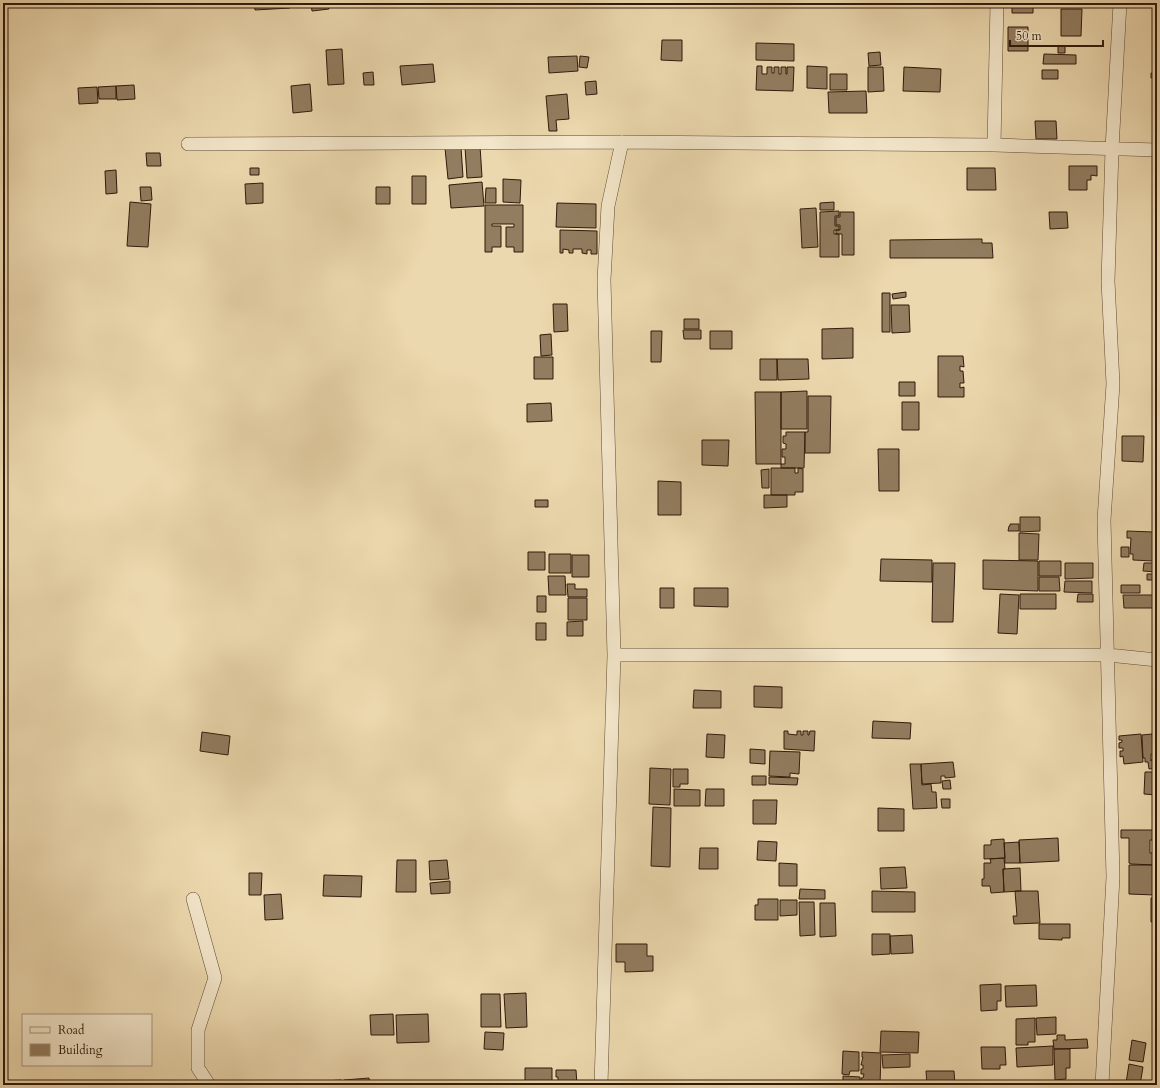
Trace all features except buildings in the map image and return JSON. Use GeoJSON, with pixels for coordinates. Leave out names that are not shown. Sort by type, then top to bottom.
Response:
{"type":"FeatureCollection","features":[{"type":"Feature","properties":{"kind":"street"},"geometry":{"type":"LineString","coordinates":[[994,145],[997,3]]}},
{"type":"Feature","properties":{"kind":"street"},"geometry":{"type":"LineString","coordinates":[[1102,1085],[1113,877],[1104,520],[1113,384],[1108,281],[1112,149],[1120,3]]}},
{"type":"Feature","properties":{"kind":"street"},"geometry":{"type":"LineString","coordinates":[[600,1085],[614,654],[604,280],[608,206],[622,142]]}},
{"type":"Feature","properties":{"kind":"street"},"geometry":{"type":"LineString","coordinates":[[188,144],[622,142],[994,145],[1157,150]]}},
{"type":"Feature","properties":{"kind":"street"},"geometry":{"type":"LineString","coordinates":[[614,654],[1108,655],[1157,660]]}},
{"type":"Feature","properties":{"kind":"street"},"geometry":{"type":"LineString","coordinates":[[193,899],[215,978],[198,1030],[198,1068],[209,1085]]}}]}
